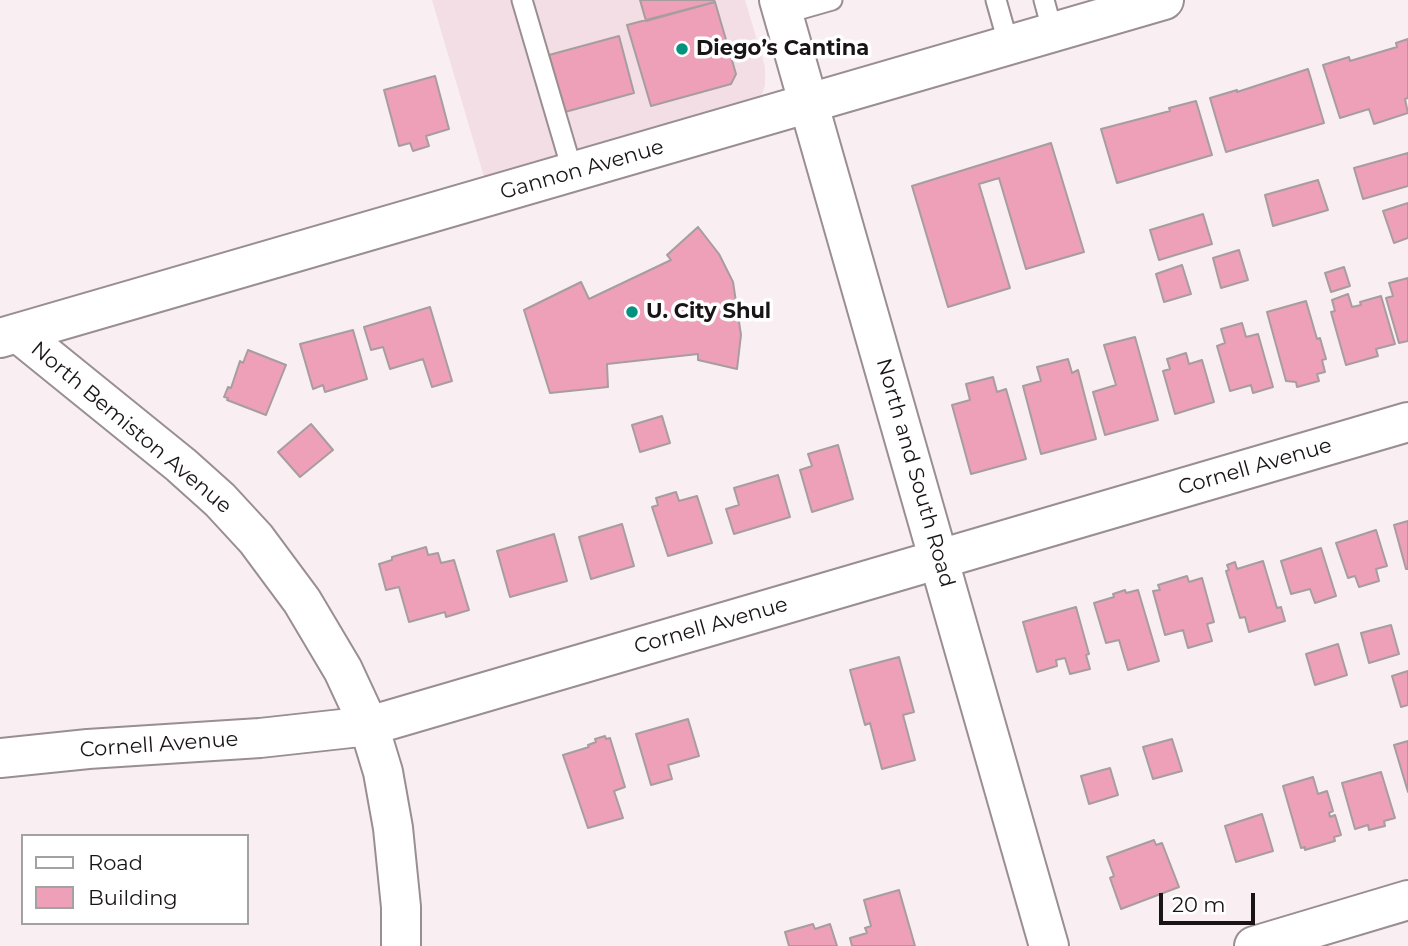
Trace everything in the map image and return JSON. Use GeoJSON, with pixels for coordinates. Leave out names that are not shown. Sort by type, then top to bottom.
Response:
{"type":"FeatureCollection","features":[{"type":"Feature","properties":{"kind":"street","name":"Gannon Avenue"},"geometry":{"type":"LineString","coordinates":[[9,335],[1009,46],[1048,16],[1164,0]]}},
{"type":"Feature","properties":{"kind":"street","name":"North and South Road"},"geometry":{"type":"LineString","coordinates":[[781,7],[1049,946]]}},
{"type":"Feature","properties":{"kind":"street","name":"North Bemiston Avenue"},"geometry":{"type":"LineString","coordinates":[[9,335],[181,465],[220,500],[256,539],[309,612],[343,670],[369,726],[383,772],[393,828],[401,906],[401,946]]}},
{"type":"Feature","properties":{"kind":"street","name":"Cornell Avenue"},"geometry":{"type":"LineString","coordinates":[[0,758],[88,749],[260,738],[369,726],[1408,422]]}},
{"type":"Feature","properties":{"kind":"street"},"geometry":{"type":"LineString","coordinates":[[1254,946],[1408,900]]}},
{"type":"Feature","properties":{"kind":"lane"},"geometry":{"type":"LineString","coordinates":[[522,0],[573,173]]}},
{"type":"Feature","properties":{"kind":"lane"},"geometry":{"type":"LineString","coordinates":[[781,7],[832,0]]}},
{"type":"Feature","properties":{"kind":"lane"},"geometry":{"type":"LineString","coordinates":[[996,0],[1009,46]]}},
{"type":"Feature","properties":{"kind":"shaded area"},"geometry":{"type":"Polygon","coordinates":[[[432,0],[745,0],[765,67],[765,85],[761,97],[741,110],[485,180],[432,0]]]}},
{"type":"Feature","properties":{"kind":"building"},"geometry":{"type":"Polygon","coordinates":[[[640,0],[714,0],[715,2],[646,21],[640,0]]]}},
{"type":"Feature","properties":{"kind":"building","name":"Diego’s Cantina"},"geometry":{"type":"Polygon","coordinates":[[[715,2],[736,74],[731,84],[651,106],[627,25],[715,2]]]}},
{"type":"Feature","properties":{"kind":"building"},"geometry":{"type":"Polygon","coordinates":[[[619,36],[634,93],[565,112],[549,55],[619,36]]]}},
{"type":"Feature","properties":{"kind":"building"},"geometry":{"type":"Polygon","coordinates":[[[1408,39],[1408,98],[1405,99],[1408,113],[1374,124],[1369,109],[1340,118],[1323,65],[1349,57],[1350,61],[1397,47],[1396,43],[1408,39]]]}},
{"type":"Feature","properties":{"kind":"building"},"geometry":{"type":"Polygon","coordinates":[[[1308,69],[1324,123],[1226,152],[1210,98],[1308,69]]]}},
{"type":"Feature","properties":{"kind":"building"},"geometry":{"type":"Polygon","coordinates":[[[435,76],[449,129],[426,136],[429,146],[413,151],[410,143],[399,146],[384,90],[435,76]]]}},
{"type":"Feature","properties":{"kind":"building"},"geometry":{"type":"Polygon","coordinates":[[[1196,101],[1212,155],[1117,183],[1101,129],[1170,111],[1169,108],[1196,101]]]}},
{"type":"Feature","properties":{"kind":"building"},"geometry":{"type":"Polygon","coordinates":[[[1051,143],[1084,252],[1026,269],[999,178],[979,184],[1010,288],[948,307],[912,186],[1051,143]]]}},
{"type":"Feature","properties":{"kind":"building"},"geometry":{"type":"Polygon","coordinates":[[[1408,153],[1408,186],[1363,199],[1354,168],[1408,153]]]}},
{"type":"Feature","properties":{"kind":"building"},"geometry":{"type":"Polygon","coordinates":[[[1318,180],[1328,210],[1273,226],[1265,195],[1318,180]]]}},
{"type":"Feature","properties":{"kind":"building"},"geometry":{"type":"Polygon","coordinates":[[[1408,203],[1408,238],[1394,243],[1383,211],[1408,203]]]}},
{"type":"Feature","properties":{"kind":"building"},"geometry":{"type":"Polygon","coordinates":[[[1203,214],[1212,244],[1159,260],[1150,230],[1203,214]]]}},
{"type":"Feature","properties":{"kind":"building","name":"U. City Shul"},"geometry":{"type":"Polygon","coordinates":[[[698,227],[719,254],[733,282],[741,335],[737,369],[698,360],[698,354],[607,364],[608,387],[550,393],[524,310],[581,282],[589,299],[671,260],[667,255],[698,227]]]}},
{"type":"Feature","properties":{"kind":"building"},"geometry":{"type":"Polygon","coordinates":[[[1239,250],[1248,280],[1221,288],[1213,258],[1239,250]]]}},
{"type":"Feature","properties":{"kind":"building"},"geometry":{"type":"Polygon","coordinates":[[[1182,265],[1191,294],[1164,302],[1156,274],[1182,265]]]}},
{"type":"Feature","properties":{"kind":"building"},"geometry":{"type":"Polygon","coordinates":[[[1344,267],[1350,286],[1331,292],[1325,273],[1344,267]]]}},
{"type":"Feature","properties":{"kind":"building"},"geometry":{"type":"Polygon","coordinates":[[[1408,278],[1408,341],[1399,343],[1386,298],[1393,296],[1389,283],[1408,278]]]}},
{"type":"Feature","properties":{"kind":"building"},"geometry":{"type":"Polygon","coordinates":[[[1348,294],[1352,307],[1381,296],[1395,344],[1376,349],[1378,356],[1346,365],[1331,312],[1335,311],[1332,300],[1348,294]]]}},
{"type":"Feature","properties":{"kind":"building"},"geometry":{"type":"Polygon","coordinates":[[[1306,301],[1326,359],[1322,360],[1325,372],[1317,374],[1319,381],[1297,387],[1296,382],[1286,381],[1267,312],[1306,301]]]}},
{"type":"Feature","properties":{"kind":"building"},"geometry":{"type":"Polygon","coordinates":[[[430,307],[452,381],[432,387],[423,359],[390,369],[383,347],[371,350],[364,327],[430,307]]]}},
{"type":"Feature","properties":{"kind":"building"},"geometry":{"type":"Polygon","coordinates":[[[1242,323],[1246,337],[1258,334],[1273,387],[1253,393],[1251,385],[1230,391],[1217,346],[1225,343],[1221,329],[1242,323]]]}},
{"type":"Feature","properties":{"kind":"building"},"geometry":{"type":"Polygon","coordinates":[[[353,330],[367,379],[325,392],[323,385],[313,389],[300,344],[353,330]]]}},
{"type":"Feature","properties":{"kind":"building"},"geometry":{"type":"Polygon","coordinates":[[[1135,337],[1158,420],[1105,435],[1093,392],[1116,385],[1104,345],[1135,337]]]}},
{"type":"Feature","properties":{"kind":"building"},"geometry":{"type":"Polygon","coordinates":[[[248,350],[286,365],[266,415],[224,397],[228,387],[231,388],[240,361],[243,363],[248,350]]]}},
{"type":"Feature","properties":{"kind":"building"},"geometry":{"type":"Polygon","coordinates":[[[1186,353],[1189,364],[1202,360],[1214,402],[1175,414],[1163,371],[1170,369],[1167,359],[1186,353]]]}},
{"type":"Feature","properties":{"kind":"building"},"geometry":{"type":"Polygon","coordinates":[[[1068,359],[1072,373],[1078,370],[1096,439],[1041,454],[1023,386],[1041,381],[1037,367],[1068,359]]]}},
{"type":"Feature","properties":{"kind":"building"},"geometry":{"type":"Polygon","coordinates":[[[993,377],[997,392],[1006,389],[1026,459],[971,474],[952,405],[970,400],[966,384],[993,377]]]}},
{"type":"Feature","properties":{"kind":"building"},"geometry":{"type":"Polygon","coordinates":[[[662,416],[670,443],[640,452],[632,425],[662,416]]]}},
{"type":"Feature","properties":{"kind":"building"},"geometry":{"type":"Polygon","coordinates":[[[311,424],[333,450],[300,477],[278,452],[311,424]]]}},
{"type":"Feature","properties":{"kind":"building"},"geometry":{"type":"Polygon","coordinates":[[[838,445],[853,499],[812,512],[800,470],[812,466],[808,454],[838,445]]]}},
{"type":"Feature","properties":{"kind":"building"},"geometry":{"type":"Polygon","coordinates":[[[778,475],[790,517],[734,534],[726,509],[739,505],[734,488],[778,475]]]}},
{"type":"Feature","properties":{"kind":"building"},"geometry":{"type":"Polygon","coordinates":[[[676,492],[679,501],[697,496],[712,543],[668,556],[652,507],[658,505],[656,498],[676,492]]]}},
{"type":"Feature","properties":{"kind":"building"},"geometry":{"type":"Polygon","coordinates":[[[1408,521],[1408,569],[1406,569],[1394,525],[1408,521]]]}},
{"type":"Feature","properties":{"kind":"building"},"geometry":{"type":"Polygon","coordinates":[[[622,524],[634,566],[591,579],[579,537],[622,524]]]}},
{"type":"Feature","properties":{"kind":"building"},"geometry":{"type":"Polygon","coordinates":[[[1376,530],[1387,566],[1376,569],[1379,581],[1359,587],[1355,576],[1348,578],[1336,543],[1376,530]]]}},
{"type":"Feature","properties":{"kind":"building"},"geometry":{"type":"Polygon","coordinates":[[[554,534],[567,581],[510,597],[497,551],[554,534]]]}},
{"type":"Feature","properties":{"kind":"building"},"geometry":{"type":"Polygon","coordinates":[[[426,547],[428,555],[438,553],[441,563],[454,560],[469,610],[446,617],[445,612],[409,622],[399,587],[386,590],[379,564],[392,560],[392,557],[426,547]]]}},
{"type":"Feature","properties":{"kind":"building"},"geometry":{"type":"Polygon","coordinates":[[[1321,548],[1336,596],[1315,603],[1310,589],[1291,594],[1281,561],[1321,548]]]}},
{"type":"Feature","properties":{"kind":"building"},"geometry":{"type":"Polygon","coordinates":[[[1263,561],[1277,608],[1281,607],[1285,621],[1249,632],[1245,617],[1240,618],[1226,571],[1229,570],[1227,565],[1235,562],[1237,569],[1263,561]]]}},
{"type":"Feature","properties":{"kind":"building"},"geometry":{"type":"Polygon","coordinates":[[[1187,576],[1189,582],[1202,578],[1214,622],[1207,624],[1212,641],[1188,648],[1183,630],[1165,635],[1153,591],[1160,590],[1158,585],[1187,576]]]}},
{"type":"Feature","properties":{"kind":"building"},"geometry":{"type":"Polygon","coordinates":[[[1125,590],[1126,593],[1138,590],[1159,661],[1128,670],[1119,640],[1106,643],[1094,603],[1114,597],[1113,594],[1125,590]]]}},
{"type":"Feature","properties":{"kind":"building"},"geometry":{"type":"Polygon","coordinates":[[[1076,607],[1089,654],[1086,655],[1090,669],[1070,674],[1065,658],[1056,660],[1057,666],[1037,672],[1023,622],[1076,607]]]}},
{"type":"Feature","properties":{"kind":"building"},"geometry":{"type":"Polygon","coordinates":[[[1391,625],[1399,654],[1369,663],[1361,633],[1391,625]]]}},
{"type":"Feature","properties":{"kind":"building"},"geometry":{"type":"Polygon","coordinates":[[[1338,644],[1347,675],[1315,685],[1306,654],[1338,644]]]}},
{"type":"Feature","properties":{"kind":"building"},"geometry":{"type":"Polygon","coordinates":[[[899,657],[914,712],[903,715],[915,760],[882,769],[870,723],[865,725],[850,670],[899,657]]]}},
{"type":"Feature","properties":{"kind":"building"},"geometry":{"type":"Polygon","coordinates":[[[1408,671],[1408,705],[1401,707],[1392,676],[1408,671]]]}},
{"type":"Feature","properties":{"kind":"building"},"geometry":{"type":"Polygon","coordinates":[[[688,719],[699,756],[668,765],[672,779],[651,785],[636,734],[688,719]]]}},
{"type":"Feature","properties":{"kind":"building"},"geometry":{"type":"Polygon","coordinates":[[[605,736],[606,739],[610,738],[625,787],[614,791],[623,818],[588,828],[563,755],[589,747],[588,745],[596,742],[595,739],[605,736]]]}},
{"type":"Feature","properties":{"kind":"building"},"geometry":{"type":"Polygon","coordinates":[[[1172,739],[1182,771],[1153,779],[1143,747],[1172,739]]]}},
{"type":"Feature","properties":{"kind":"building"},"geometry":{"type":"Polygon","coordinates":[[[1408,741],[1408,792],[1394,745],[1408,741]]]}},
{"type":"Feature","properties":{"kind":"building"},"geometry":{"type":"Polygon","coordinates":[[[1110,768],[1118,795],[1089,804],[1081,776],[1110,768]]]}},
{"type":"Feature","properties":{"kind":"building"},"geometry":{"type":"Polygon","coordinates":[[[1381,772],[1395,818],[1384,821],[1385,826],[1369,830],[1368,825],[1355,829],[1342,783],[1381,772]]]}},
{"type":"Feature","properties":{"kind":"building"},"geometry":{"type":"Polygon","coordinates":[[[1313,777],[1318,794],[1327,791],[1333,811],[1329,813],[1330,817],[1335,815],[1341,835],[1334,837],[1335,841],[1305,850],[1305,847],[1301,848],[1283,786],[1313,777]]]}},
{"type":"Feature","properties":{"kind":"building"},"geometry":{"type":"Polygon","coordinates":[[[1262,814],[1273,851],[1236,862],[1225,826],[1262,814]]]}},
{"type":"Feature","properties":{"kind":"building"},"geometry":{"type":"Polygon","coordinates":[[[1154,840],[1156,845],[1162,843],[1179,887],[1121,909],[1110,878],[1114,876],[1107,857],[1154,840]]]}},
{"type":"Feature","properties":{"kind":"building"},"geometry":{"type":"Polygon","coordinates":[[[899,890],[915,946],[852,946],[850,938],[867,933],[865,928],[871,926],[864,900],[899,890]]]}},
{"type":"Feature","properties":{"kind":"building"},"geometry":{"type":"Polygon","coordinates":[[[813,924],[815,929],[830,924],[837,946],[789,946],[785,932],[813,924]]]}},
{"type":"Feature","properties":{"kind":"place","name":"Diego’s Cantina"},"geometry":{"type":"Point","coordinates":[682,49]}},
{"type":"Feature","properties":{"kind":"place","name":"U. City Shul"},"geometry":{"type":"Point","coordinates":[632,312]}}]}
